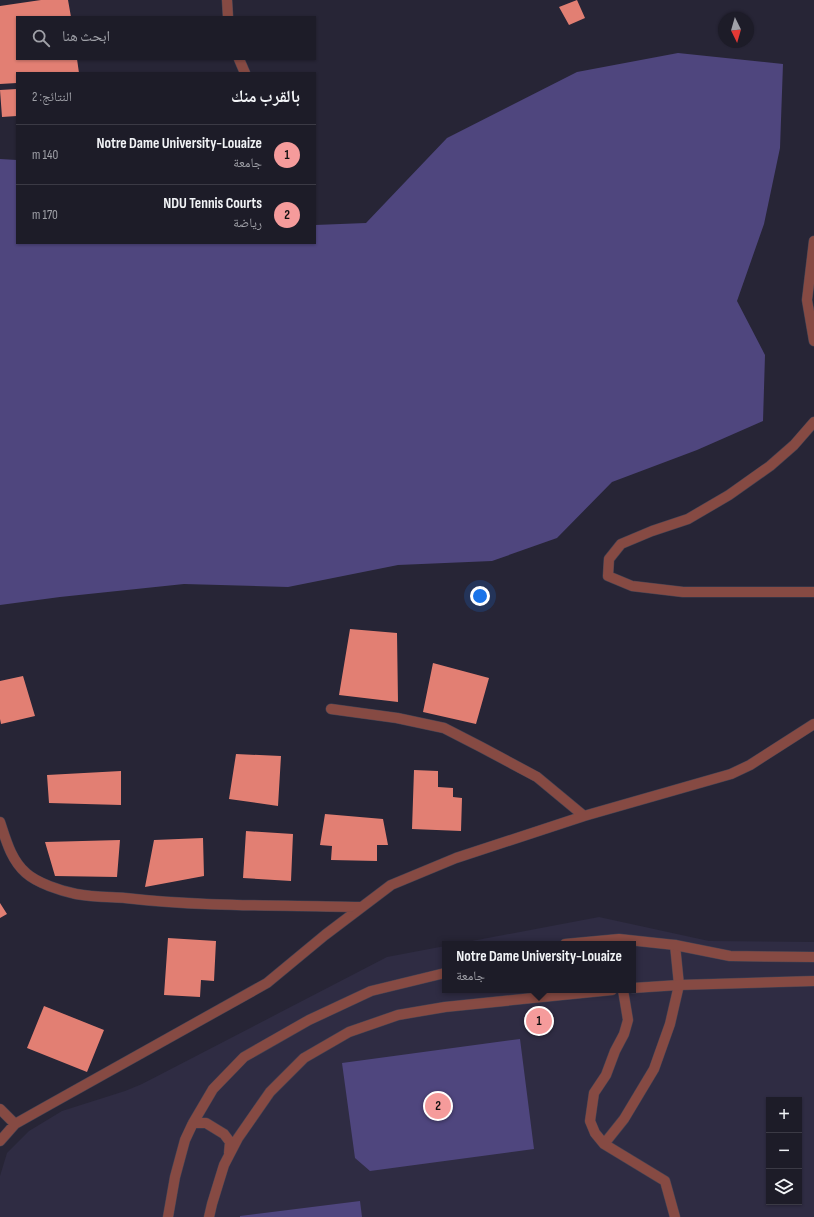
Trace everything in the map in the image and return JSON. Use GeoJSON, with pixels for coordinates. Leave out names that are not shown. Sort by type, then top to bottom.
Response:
{"type":"FeatureCollection","features":[{"type":"Feature","properties":{"kind":"street"},"geometry":{"type":"LineString","coordinates":[[227,0],[228,16]]}},
{"type":"Feature","properties":{"kind":"street"},"geometry":{"type":"LineString","coordinates":[[239,60],[245,72]]}},
{"type":"Feature","properties":{"kind":"street"},"geometry":{"type":"LineString","coordinates":[[814,240],[807,300],[814,341]]}},
{"type":"Feature","properties":{"kind":"street"},"geometry":{"type":"LineString","coordinates":[[814,422],[794,445],[770,466],[730,495],[688,519],[652,531],[622,544],[609,559],[608,576],[632,586],[683,592],[814,592]]}},
{"type":"Feature","properties":{"kind":"street"},"geometry":{"type":"LineString","coordinates":[[331,709],[397,718],[444,728],[537,777],[584,816]]}},
{"type":"Feature","properties":{"kind":"street"},"geometry":{"type":"LineString","coordinates":[[0,1141],[16,1124],[267,983],[361,907],[391,885],[456,858],[584,816],[732,774],[750,765],[814,724]]}},
{"type":"Feature","properties":{"kind":"street"},"geometry":{"type":"LineString","coordinates":[[0,822],[10,852],[26,874],[42,883],[76,894],[184,904],[361,907]]}},
{"type":"Feature","properties":{"kind":"street"},"geometry":{"type":"LineString","coordinates":[[636,942],[676,945],[709,953],[730,956],[814,957]]}},
{"type":"Feature","properties":{"kind":"street"},"geometry":{"type":"LineString","coordinates":[[604,1144],[624,1119],[654,1069],[670,1024],[680,985],[676,945]]}},
{"type":"Feature","properties":{"kind":"street"},"geometry":{"type":"LineString","coordinates":[[168,1217],[175,1177],[185,1140],[193,1123],[213,1089],[244,1057],[309,1020],[371,991],[442,974]]}},
{"type":"Feature","properties":{"kind":"street"},"geometry":{"type":"LineString","coordinates":[[636,988],[814,981]]}},
{"type":"Feature","properties":{"kind":"street"},"geometry":{"type":"LineString","coordinates":[[209,1217],[224,1165],[238,1138],[270,1092],[304,1058],[350,1032],[398,1014],[437,1008],[583,993]]}},
{"type":"Feature","properties":{"kind":"street"},"geometry":{"type":"LineString","coordinates":[[624,993],[628,1020],[624,1034],[615,1051],[606,1075],[594,1093],[590,1122],[595,1133],[604,1144],[664,1181],[674,1217]]}},
{"type":"Feature","properties":{"kind":"street"},"geometry":{"type":"LineString","coordinates":[[0,1109],[16,1124]]}},
{"type":"Feature","properties":{"kind":"street"},"geometry":{"type":"LineString","coordinates":[[193,1123],[206,1123],[224,1134],[230,1142],[229,1155]]}},
{"type":"Feature","properties":{"kind":"shaded area"},"geometry":{"type":"Polygon","coordinates":[[[678,53],[783,64],[780,148],[764,224],[737,301],[765,355],[763,421],[697,450],[612,482],[557,538],[492,561],[398,565],[288,587],[184,584],[0,605],[0,159],[16,160],[16,244],[316,244],[316,225],[366,223],[447,138],[577,72],[678,53]]]}},
{"type":"Feature","properties":{"kind":"shaded area"},"geometry":{"type":"Polygon","coordinates":[[[599,917],[709,941],[814,942],[814,1217],[0,1217],[0,1176],[7,1153],[29,1131],[62,1111],[142,1084],[387,957],[442,947],[442,993],[636,993],[636,941],[472,941],[599,917]]]}},
{"type":"Feature","properties":{"kind":"shaded area"},"geometry":{"type":"Polygon","coordinates":[[[520,1039],[534,1149],[370,1171],[355,1158],[342,1063],[520,1039]]]}},
{"type":"Feature","properties":{"kind":"shaded area"},"geometry":{"type":"Polygon","coordinates":[[[360,1201],[362,1217],[240,1217],[240,1216],[360,1201]]]}},
{"type":"Feature","properties":{"kind":"building"},"geometry":{"type":"Polygon","coordinates":[[[41,0],[68,0],[71,16],[16,16],[16,60],[77,60],[79,72],[16,72],[16,83],[0,84],[0,6],[41,0]]]}},
{"type":"Feature","properties":{"kind":"building"},"geometry":{"type":"Polygon","coordinates":[[[577,0],[585,18],[569,25],[559,7],[577,0]]]}},
{"type":"Feature","properties":{"kind":"building"},"geometry":{"type":"Polygon","coordinates":[[[16,89],[16,116],[2,117],[0,90],[16,89]]]}},
{"type":"Feature","properties":{"kind":"building"},"geometry":{"type":"Polygon","coordinates":[[[350,629],[397,633],[398,702],[339,695],[350,629]]]}},
{"type":"Feature","properties":{"kind":"building"},"geometry":{"type":"Polygon","coordinates":[[[433,663],[489,678],[476,724],[423,712],[433,663]]]}},
{"type":"Feature","properties":{"kind":"building"},"geometry":{"type":"Polygon","coordinates":[[[23,676],[35,716],[1,724],[0,681],[23,676]]]}},
{"type":"Feature","properties":{"kind":"building"},"geometry":{"type":"Polygon","coordinates":[[[236,754],[281,756],[278,806],[229,799],[236,754]]]}},
{"type":"Feature","properties":{"kind":"building"},"geometry":{"type":"Polygon","coordinates":[[[414,770],[438,771],[438,787],[453,788],[453,797],[462,798],[461,831],[412,829],[414,770]]]}},
{"type":"Feature","properties":{"kind":"building"},"geometry":{"type":"Polygon","coordinates":[[[121,771],[121,805],[49,803],[47,775],[121,771]]]}},
{"type":"Feature","properties":{"kind":"building"},"geometry":{"type":"Polygon","coordinates":[[[325,814],[383,819],[388,845],[377,845],[377,861],[331,860],[332,846],[320,845],[325,814]]]}},
{"type":"Feature","properties":{"kind":"building"},"geometry":{"type":"Polygon","coordinates":[[[246,831],[293,834],[291,881],[243,878],[246,831]]]}},
{"type":"Feature","properties":{"kind":"building"},"geometry":{"type":"Polygon","coordinates":[[[203,838],[204,876],[145,887],[154,840],[203,838]]]}},
{"type":"Feature","properties":{"kind":"building"},"geometry":{"type":"Polygon","coordinates":[[[120,840],[117,877],[55,876],[45,842],[120,840]]]}},
{"type":"Feature","properties":{"kind":"building"},"geometry":{"type":"Polygon","coordinates":[[[0,903],[7,914],[0,918],[0,903]]]}},
{"type":"Feature","properties":{"kind":"building"},"geometry":{"type":"Polygon","coordinates":[[[168,938],[216,941],[214,981],[201,980],[200,997],[164,995],[168,938]]]}},
{"type":"Feature","properties":{"kind":"building"},"geometry":{"type":"Polygon","coordinates":[[[44,1006],[104,1030],[87,1072],[27,1048],[44,1006]]]}},
{"type":"Feature","properties":{"kind":"place","name":"Notre Dame University-Louaize"},"geometry":{"type":"Point","coordinates":[539,1021]}},
{"type":"Feature","properties":{"kind":"place","name":"NDU Tennis Courts"},"geometry":{"type":"Point","coordinates":[438,1106]}}]}
